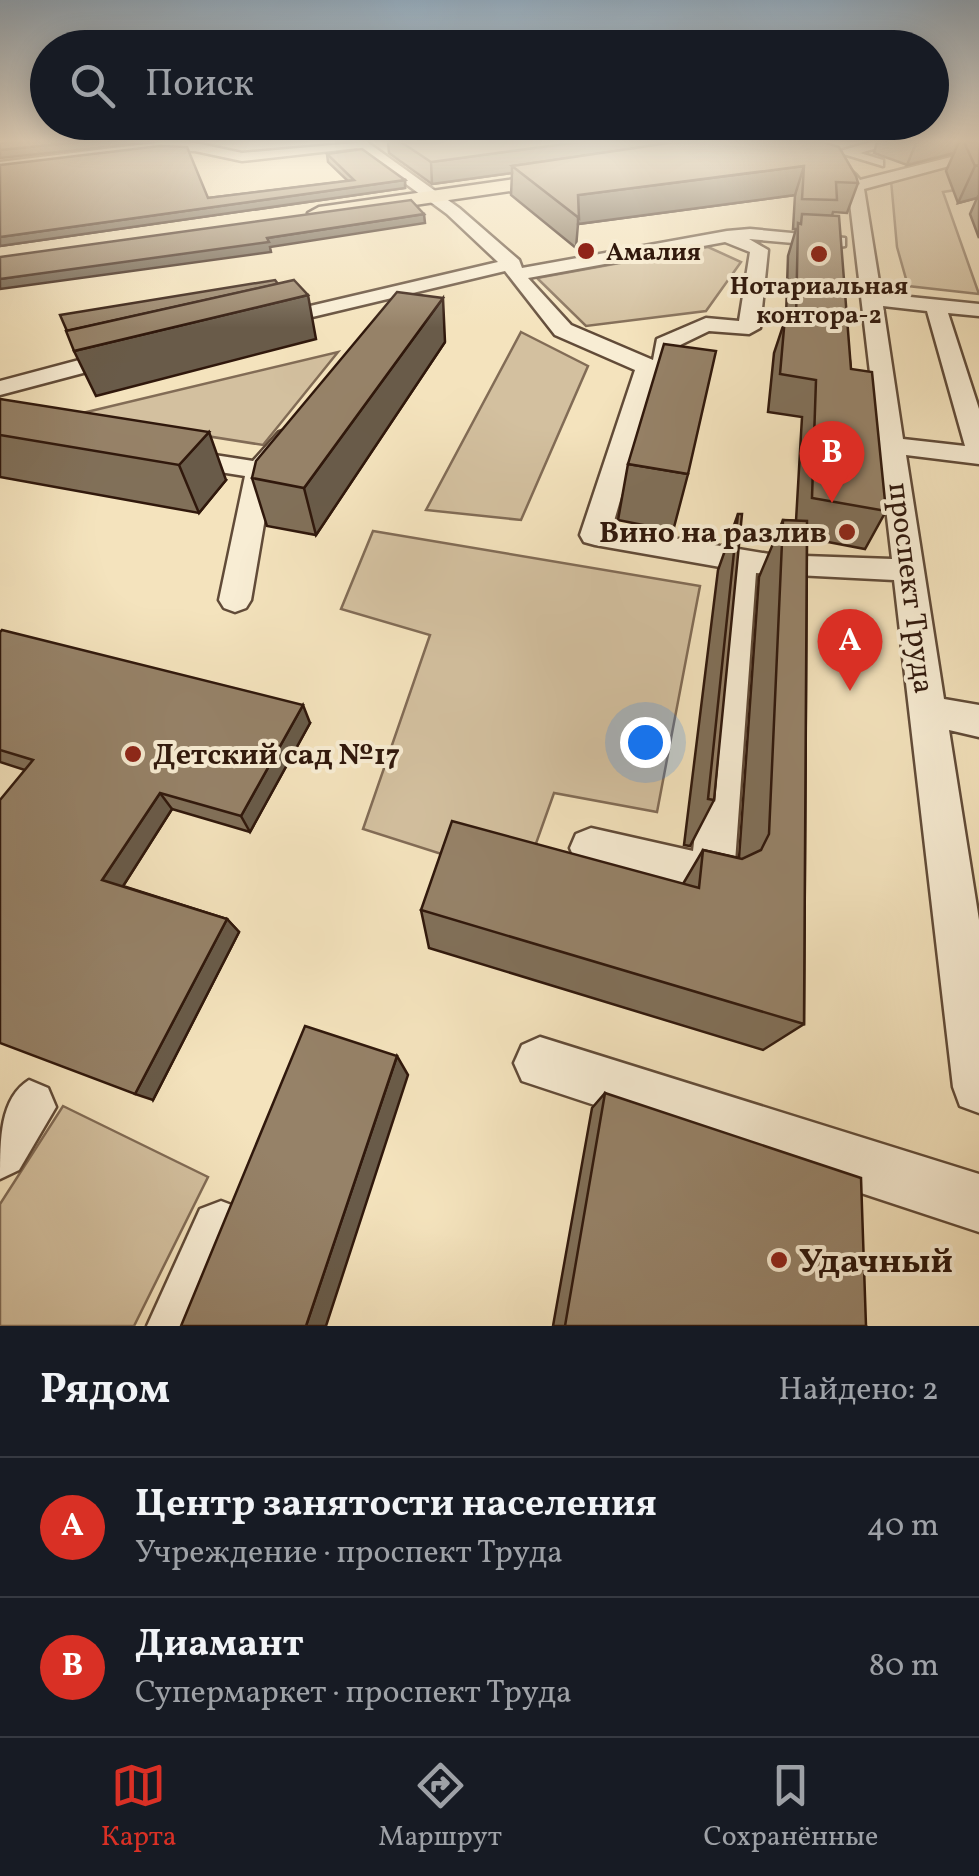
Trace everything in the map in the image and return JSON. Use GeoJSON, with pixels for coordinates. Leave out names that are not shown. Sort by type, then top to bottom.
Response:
{"type":"FeatureCollection","features":[{"type":"Feature","properties":{"kind":"main road"},"geometry":{"type":"LineString","coordinates":[[304,215],[382,204]]}},
{"type":"Feature","properties":{"kind":"street"},"geometry":{"type":"LineString","coordinates":[[441,204],[513,269],[562,330],[648,367],[664,366],[665,344],[706,324],[749,328],[759,250],[728,236]]}},
{"type":"Feature","properties":{"kind":"street","name":"проспект Труда"},"geometry":{"type":"LineString","coordinates":[[868,204],[864,240],[871,299],[979,1088]]}},
{"type":"Feature","properties":{"kind":"street"},"geometry":{"type":"LineString","coordinates":[[246,326],[406,288],[728,236],[750,234],[828,243],[864,240]]}},
{"type":"Feature","properties":{"kind":"street"},"geometry":{"type":"LineString","coordinates":[[386,322],[398,308],[406,288]]}},
{"type":"Feature","properties":{"kind":"street"},"geometry":{"type":"LineString","coordinates":[[871,299],[979,310]]}},
{"type":"Feature","properties":{"kind":"street"},"geometry":{"type":"LineString","coordinates":[[892,445],[979,453],[935,304]]}},
{"type":"Feature","properties":{"kind":"street"},"geometry":{"type":"LineString","coordinates":[[0,388],[158,347]]}},
{"type":"Feature","properties":{"kind":"street"},"geometry":{"type":"LineString","coordinates":[[648,367],[595,534],[775,566],[908,570]]}},
{"type":"Feature","properties":{"kind":"street"},"geometry":{"type":"LineString","coordinates":[[31,379],[34,396],[47,408]]}},
{"type":"Feature","properties":{"kind":"street"},"geometry":{"type":"LineString","coordinates":[[235,600],[260,470],[298,425]]}},
{"type":"Feature","properties":{"kind":"street"},"geometry":{"type":"LineString","coordinates":[[144,450],[260,470]]}},
{"type":"Feature","properties":{"kind":"street"},"geometry":{"type":"LineString","coordinates":[[591,848],[712,876],[742,558]]}},
{"type":"Feature","properties":{"kind":"street"},"geometry":{"type":"LineString","coordinates":[[928,711],[979,721]]}},
{"type":"Feature","properties":{"kind":"street"},"geometry":{"type":"LineString","coordinates":[[540,1063],[979,1203]]}},
{"type":"Feature","properties":{"kind":"street"},"geometry":{"type":"LineString","coordinates":[[0,1151],[29,1107]]}},
{"type":"Feature","properties":{"kind":"street"},"geometry":{"type":"LineString","coordinates":[[178,1326],[220,1230]]}},
{"type":"Feature","properties":{"kind":"shaded area"},"geometry":{"type":"Polygon","coordinates":[[[893,204],[947,204],[979,294],[908,286],[897,247],[893,204]]]}},
{"type":"Feature","properties":{"kind":"shaded area"},"geometry":{"type":"Polygon","coordinates":[[[708,247],[741,262],[706,311],[586,326],[537,278],[708,247]]]}},
{"type":"Feature","properties":{"kind":"shaded area"},"geometry":{"type":"Polygon","coordinates":[[[521,332],[588,366],[521,520],[426,510],[521,332]]]}},
{"type":"Feature","properties":{"kind":"shaded area"},"geometry":{"type":"Polygon","coordinates":[[[338,352],[263,445],[74,415],[338,352]]]}},
{"type":"Feature","properties":{"kind":"shaded area"},"geometry":{"type":"Polygon","coordinates":[[[373,531],[700,586],[657,812],[554,793],[523,880],[363,829],[430,635],[341,609],[373,531]]]}},
{"type":"Feature","properties":{"kind":"shaded area"},"geometry":{"type":"Polygon","coordinates":[[[63,1106],[208,1177],[134,1326],[0,1326],[0,1204],[63,1106]]]}},
{"type":"Feature","properties":{"kind":"building"},"geometry":{"type":"Polygon","coordinates":[[[0,204],[235,204],[0,237],[0,204]]]}},
{"type":"Feature","properties":{"kind":"building"},"geometry":{"type":"Polygon","coordinates":[[[383,204],[415,204],[424,214],[267,238],[269,242],[0,279],[0,257],[383,204]]]}},
{"type":"Feature","properties":{"kind":"building"},"geometry":{"type":"Polygon","coordinates":[[[561,204],[578,204],[579,218],[561,204]]]}},
{"type":"Feature","properties":{"kind":"building"},"geometry":{"type":"Polygon","coordinates":[[[802,214],[839,216],[851,369],[872,372],[886,511],[812,498],[816,380],[780,374],[785,317],[796,319],[798,223],[801,224],[802,214]]]}},
{"type":"Feature","properties":{"kind":"building"},"geometry":{"type":"Polygon","coordinates":[[[275,280],[278,284],[67,331],[60,315],[275,280]]]}},
{"type":"Feature","properties":{"kind":"building"},"geometry":{"type":"Polygon","coordinates":[[[294,280],[308,295],[74,351],[66,331],[294,280]]]}},
{"type":"Feature","properties":{"kind":"building"},"geometry":{"type":"Polygon","coordinates":[[[397,292],[443,298],[304,488],[252,478],[256,461],[397,292]]]}},
{"type":"Feature","properties":{"kind":"building"},"geometry":{"type":"Polygon","coordinates":[[[664,344],[716,351],[688,474],[628,464],[664,344]]]}},
{"type":"Feature","properties":{"kind":"building"},"geometry":{"type":"Polygon","coordinates":[[[0,399],[209,432],[179,465],[0,435],[0,399]]]}},
{"type":"Feature","properties":{"kind":"building"},"geometry":{"type":"Polygon","coordinates":[[[738,514],[742,514],[714,800],[708,799],[738,514]]]}},
{"type":"Feature","properties":{"kind":"building"},"geometry":{"type":"Polygon","coordinates":[[[783,520],[807,521],[804,1024],[421,910],[452,821],[699,888],[703,850],[742,859],[761,850],[769,834],[783,520]]]}},
{"type":"Feature","properties":{"kind":"building"},"geometry":{"type":"Polygon","coordinates":[[[2,630],[303,705],[241,816],[160,793],[102,880],[227,919],[135,1094],[0,1043],[0,800],[33,760],[0,750],[2,630]]]}},
{"type":"Feature","properties":{"kind":"building"},"geometry":{"type":"Polygon","coordinates":[[[305,1026],[397,1056],[306,1326],[181,1326],[305,1026]]]}},
{"type":"Feature","properties":{"kind":"building"},"geometry":{"type":"Polygon","coordinates":[[[605,1093],[861,1178],[866,1326],[565,1326],[605,1093]]]}},
{"type":"Feature","properties":{"kind":"place","name":"Амалия"},"geometry":{"type":"Point","coordinates":[586,251]}},
{"type":"Feature","properties":{"kind":"place","name":"Нотариальная контора-2"},"geometry":{"type":"Point","coordinates":[819,254]}},
{"type":"Feature","properties":{"kind":"place","name":"Диамант"},"geometry":{"type":"Point","coordinates":[832,503]}},
{"type":"Feature","properties":{"kind":"place","name":"Вино на разлив"},"geometry":{"type":"Point","coordinates":[847,532]}},
{"type":"Feature","properties":{"kind":"place","name":"Центр занятости населения"},"geometry":{"type":"Point","coordinates":[850,691]}},
{"type":"Feature","properties":{"kind":"place","name":"Детский сад №17"},"geometry":{"type":"Point","coordinates":[133,754]}},
{"type":"Feature","properties":{"kind":"place","name":"Удачный"},"geometry":{"type":"Point","coordinates":[779,1260]}}]}
